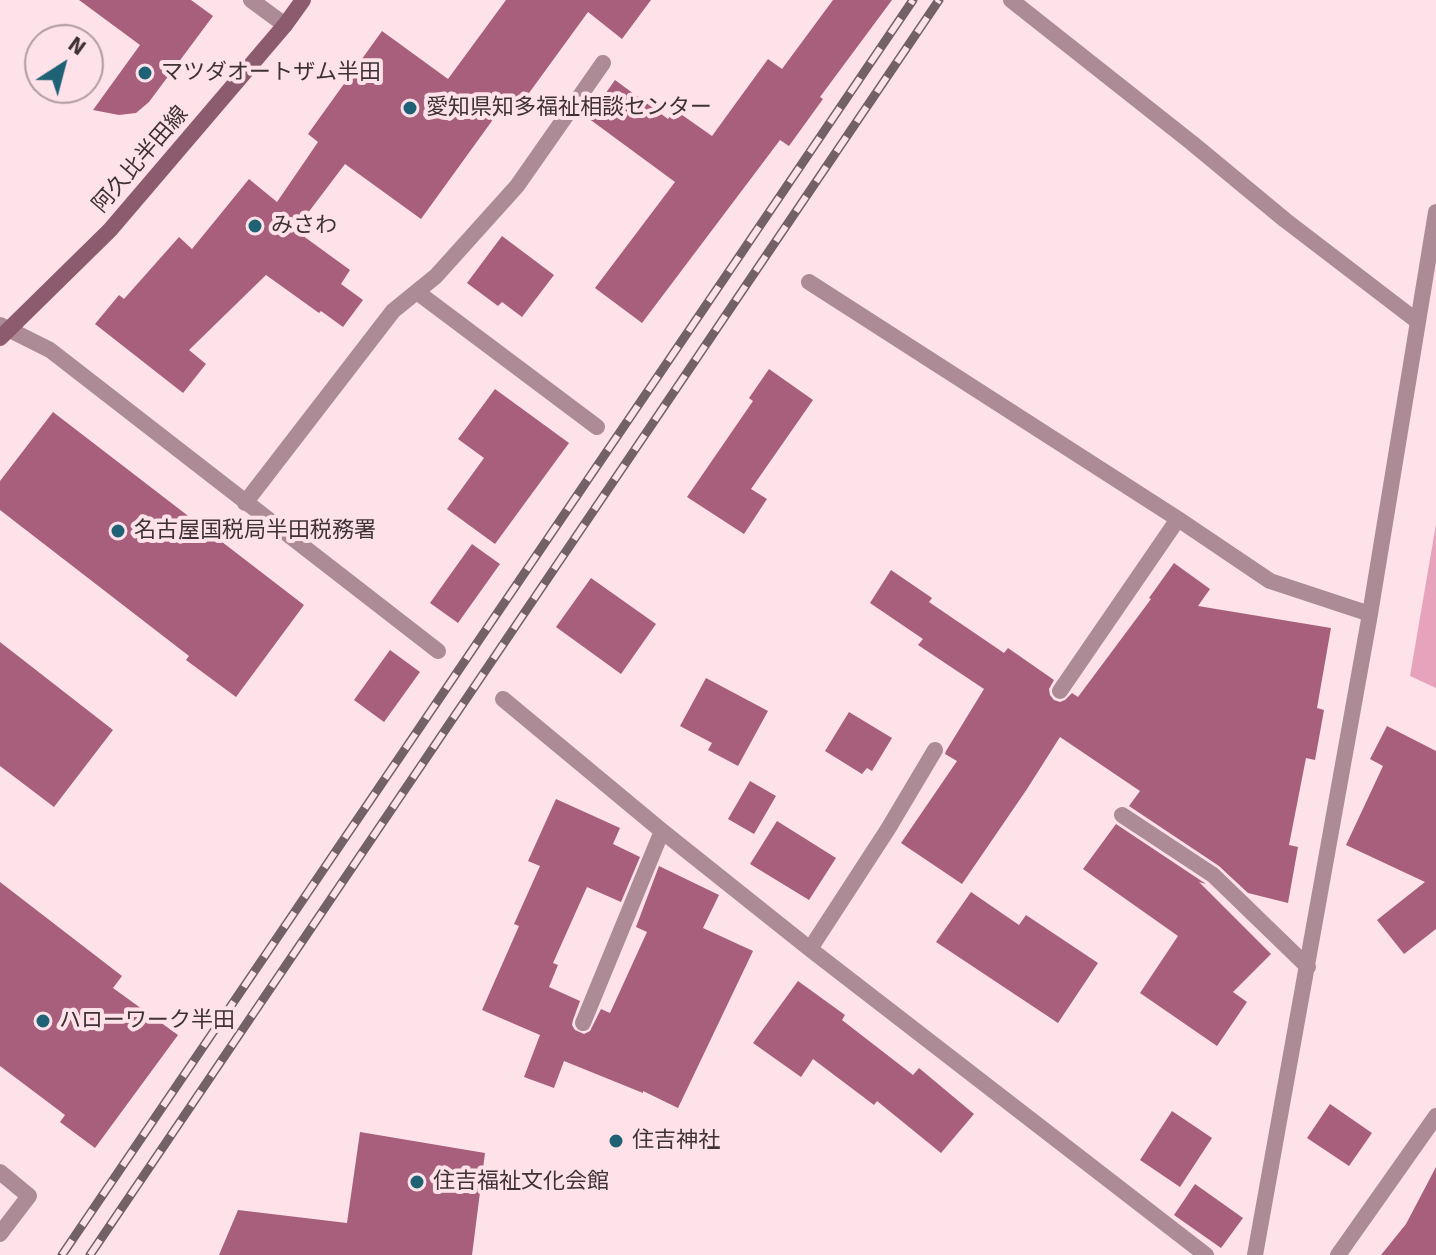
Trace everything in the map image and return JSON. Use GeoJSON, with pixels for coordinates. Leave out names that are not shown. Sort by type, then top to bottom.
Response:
{"type":"FeatureCollection","features":[{"type":"Feature","properties":{"kind":"main road","name":"阿久比半田線"},"geometry":{"type":"LineString","coordinates":[[3,331],[110,230],[303,0]]}},
{"type":"Feature","properties":{"kind":"street"},"geometry":{"type":"LineString","coordinates":[[251,0],[285,25]]}},
{"type":"Feature","properties":{"kind":"street"},"geometry":{"type":"LineString","coordinates":[[1011,0],[1285,220],[1417,321]]}},
{"type":"Feature","properties":{"kind":"street"},"geometry":{"type":"LineString","coordinates":[[245,503],[393,311],[436,276],[517,186],[603,63]]}},
{"type":"Feature","properties":{"kind":"street"},"geometry":{"type":"LineString","coordinates":[[1255,1255],[1370,614],[1436,212]]}},
{"type":"Feature","properties":{"kind":"street"},"geometry":{"type":"LineString","coordinates":[[809,282],[1270,581],[1370,614]]}},
{"type":"Feature","properties":{"kind":"street"},"geometry":{"type":"LineString","coordinates":[[417,292],[597,427]]}},
{"type":"Feature","properties":{"kind":"street"},"geometry":{"type":"LineString","coordinates":[[3,331],[50,350],[438,651]]}},
{"type":"Feature","properties":{"kind":"street"},"geometry":{"type":"LineString","coordinates":[[1060,691],[1178,519]]}},
{"type":"Feature","properties":{"kind":"street"},"geometry":{"type":"LineString","coordinates":[[503,699],[810,949],[1206,1255]]}},
{"type":"Feature","properties":{"kind":"street"},"geometry":{"type":"LineString","coordinates":[[810,949],[935,750]]}},
{"type":"Feature","properties":{"kind":"street"},"geometry":{"type":"LineString","coordinates":[[1122,815],[1213,875],[1308,967]]}},
{"type":"Feature","properties":{"kind":"street"},"geometry":{"type":"LineString","coordinates":[[583,1023],[662,831]]}},
{"type":"Feature","properties":{"kind":"street"},"geometry":{"type":"LineString","coordinates":[[1338,1255],[1436,1116]]}},
{"type":"Feature","properties":{"kind":"street"},"geometry":{"type":"LineString","coordinates":[[0,1172],[29,1196],[0,1234]]}},
{"type":"Feature","properties":{"kind":"shaded area"},"geometry":{"type":"Polygon","coordinates":[[[1436,524],[1436,688],[1410,676],[1436,524]]]}},
{"type":"Feature","properties":{"kind":"building","name":"マツダオートザム半田"},"geometry":{"type":"Polygon","coordinates":[[[79,0],[191,0],[213,16],[149,102],[136,113],[119,115],[93,110],[97,104],[104,104],[104,95],[140,45],[79,0]]]}},
{"type":"Feature","properties":{"kind":"building"},"geometry":{"type":"Polygon","coordinates":[[[506,0],[651,0],[622,39],[588,12],[521,104],[510,96],[421,219],[345,164],[295,230],[350,270],[341,284],[363,300],[343,327],[266,275],[189,350],[206,364],[183,393],[95,324],[119,295],[124,299],[179,237],[192,249],[249,179],[277,202],[318,142],[308,134],[382,31],[448,79],[506,0]]]}},
{"type":"Feature","properties":{"kind":"building"},"geometry":{"type":"Polygon","coordinates":[[[833,0],[892,0],[820,97],[823,99],[789,146],[780,140],[642,323],[595,288],[675,182],[588,118],[615,80],[668,119],[675,110],[712,136],[768,59],[782,69],[833,0]]]}},
{"type":"Feature","properties":{"kind":"building"},"geometry":{"type":"Polygon","coordinates":[[[502,236],[554,275],[522,317],[502,302],[498,306],[467,283],[502,236]]]}},
{"type":"Feature","properties":{"kind":"building"},"geometry":{"type":"Polygon","coordinates":[[[769,369],[813,400],[751,489],[767,499],[744,534],[687,497],[753,401],[749,398],[769,369]]]}},
{"type":"Feature","properties":{"kind":"building"},"geometry":{"type":"Polygon","coordinates":[[[495,389],[569,443],[495,544],[447,509],[484,458],[458,439],[495,389]]]}},
{"type":"Feature","properties":{"kind":"building","name":"名古屋国税局半田税務署"},"geometry":{"type":"Polygon","coordinates":[[[53,412],[304,605],[236,697],[186,660],[189,656],[0,510],[0,481],[53,412]]]}},
{"type":"Feature","properties":{"kind":"building"},"geometry":{"type":"Polygon","coordinates":[[[472,544],[500,564],[458,623],[430,603],[472,544]]]}},
{"type":"Feature","properties":{"kind":"building"},"geometry":{"type":"Polygon","coordinates":[[[1174,563],[1210,589],[1198,606],[1331,628],[1317,708],[1324,710],[1315,760],[1306,758],[1289,845],[1298,847],[1288,903],[1248,893],[1219,866],[1129,806],[1140,791],[1060,737],[962,884],[901,843],[957,761],[945,754],[946,751],[984,689],[918,645],[923,639],[870,603],[891,570],[932,598],[929,602],[1004,653],[1008,648],[1054,680],[1049,689],[1050,695],[1060,702],[1072,693],[1078,697],[1174,563]]]}},
{"type":"Feature","properties":{"kind":"building"},"geometry":{"type":"Polygon","coordinates":[[[591,578],[656,624],[621,674],[556,627],[591,578]]]}},
{"type":"Feature","properties":{"kind":"building"},"geometry":{"type":"Polygon","coordinates":[[[0,642],[113,730],[54,807],[0,766],[0,642]]]}},
{"type":"Feature","properties":{"kind":"building"},"geometry":{"type":"Polygon","coordinates":[[[390,650],[420,672],[384,722],[354,700],[390,650]]]}},
{"type":"Feature","properties":{"kind":"building"},"geometry":{"type":"Polygon","coordinates":[[[706,678],[768,711],[738,766],[708,750],[712,743],[680,726],[706,678]]]}},
{"type":"Feature","properties":{"kind":"building"},"geometry":{"type":"Polygon","coordinates":[[[849,712],[892,738],[872,771],[867,768],[862,774],[825,751],[849,712]]]}},
{"type":"Feature","properties":{"kind":"building"},"geometry":{"type":"Polygon","coordinates":[[[1387,726],[1436,751],[1436,929],[1404,954],[1377,920],[1425,882],[1346,845],[1383,766],[1370,759],[1387,726]]]}},
{"type":"Feature","properties":{"kind":"building"},"geometry":{"type":"Polygon","coordinates":[[[750,781],[776,796],[754,834],[728,819],[750,781]]]}},
{"type":"Feature","properties":{"kind":"building"},"geometry":{"type":"Polygon","coordinates":[[[556,799],[620,828],[613,844],[640,857],[621,902],[587,887],[553,963],[558,965],[549,987],[580,1001],[572,1025],[575,1030],[584,1034],[590,1031],[601,1009],[610,1013],[647,932],[636,927],[659,866],[719,895],[703,928],[753,951],[678,1108],[564,1061],[554,1088],[524,1077],[540,1035],[482,1010],[519,926],[514,924],[540,866],[528,861],[556,799]]]}},
{"type":"Feature","properties":{"kind":"building"},"geometry":{"type":"Polygon","coordinates":[[[777,821],[836,858],[809,900],[750,864],[777,821]]]}},
{"type":"Feature","properties":{"kind":"building"},"geometry":{"type":"Polygon","coordinates":[[[1116,824],[1206,884],[1199,882],[1271,954],[1233,992],[1247,1002],[1217,1046],[1140,993],[1178,936],[1083,869],[1116,824]]]}},
{"type":"Feature","properties":{"kind":"building"},"geometry":{"type":"Polygon","coordinates":[[[0,882],[122,976],[113,988],[178,1035],[95,1148],[60,1122],[65,1115],[0,1066],[0,882]]]}},
{"type":"Feature","properties":{"kind":"building"},"geometry":{"type":"Polygon","coordinates":[[[971,892],[1019,925],[1026,915],[1098,963],[1058,1023],[936,942],[971,892]]]}},
{"type":"Feature","properties":{"kind":"building"},"geometry":{"type":"Polygon","coordinates":[[[798,981],[845,1015],[842,1020],[913,1075],[919,1068],[974,1114],[941,1153],[877,1101],[874,1105],[813,1059],[801,1077],[753,1043],[798,981]]]}},
{"type":"Feature","properties":{"kind":"building"},"geometry":{"type":"Polygon","coordinates":[[[1330,1104],[1372,1133],[1349,1166],[1307,1138],[1330,1104]]]}},
{"type":"Feature","properties":{"kind":"building"},"geometry":{"type":"Polygon","coordinates":[[[1172,1111],[1212,1138],[1180,1187],[1140,1160],[1172,1111]]]}},
{"type":"Feature","properties":{"kind":"building","name":"住吉福祉文化会館"},"geometry":{"type":"Polygon","coordinates":[[[360,1132],[485,1153],[472,1255],[219,1255],[238,1210],[347,1223],[360,1132]]]}},
{"type":"Feature","properties":{"kind":"building"},"geometry":{"type":"Polygon","coordinates":[[[1436,1167],[1436,1255],[1381,1255],[1406,1224],[1436,1167]]]}},
{"type":"Feature","properties":{"kind":"building"},"geometry":{"type":"Polygon","coordinates":[[[1195,1184],[1243,1218],[1221,1248],[1174,1215],[1195,1184]]]}},
{"type":"Feature","properties":{"kind":"railway"},"geometry":{"type":"LineString","coordinates":[[62,1255],[913,0]]}},
{"type":"Feature","properties":{"kind":"railway"},"geometry":{"type":"LineString","coordinates":[[90,1255],[939,0]]}},
{"type":"Feature","properties":{"kind":"place","name":"マツダオートザム半田"},"geometry":{"type":"Point","coordinates":[145,73]}},
{"type":"Feature","properties":{"kind":"place","name":"愛知県知多福祉相談センター"},"geometry":{"type":"Point","coordinates":[410,108]}},
{"type":"Feature","properties":{"kind":"place","name":"みさわ"},"geometry":{"type":"Point","coordinates":[255,226]}},
{"type":"Feature","properties":{"kind":"place","name":"名古屋国税局半田税務署"},"geometry":{"type":"Point","coordinates":[118,531]}},
{"type":"Feature","properties":{"kind":"place","name":"ハローワーク半田"},"geometry":{"type":"Point","coordinates":[43,1021]}},
{"type":"Feature","properties":{"kind":"place","name":"住吉神社"},"geometry":{"type":"Point","coordinates":[616,1141]}},
{"type":"Feature","properties":{"kind":"place","name":"住吉福祉文化会館"},"geometry":{"type":"Point","coordinates":[417,1182]}}]}
